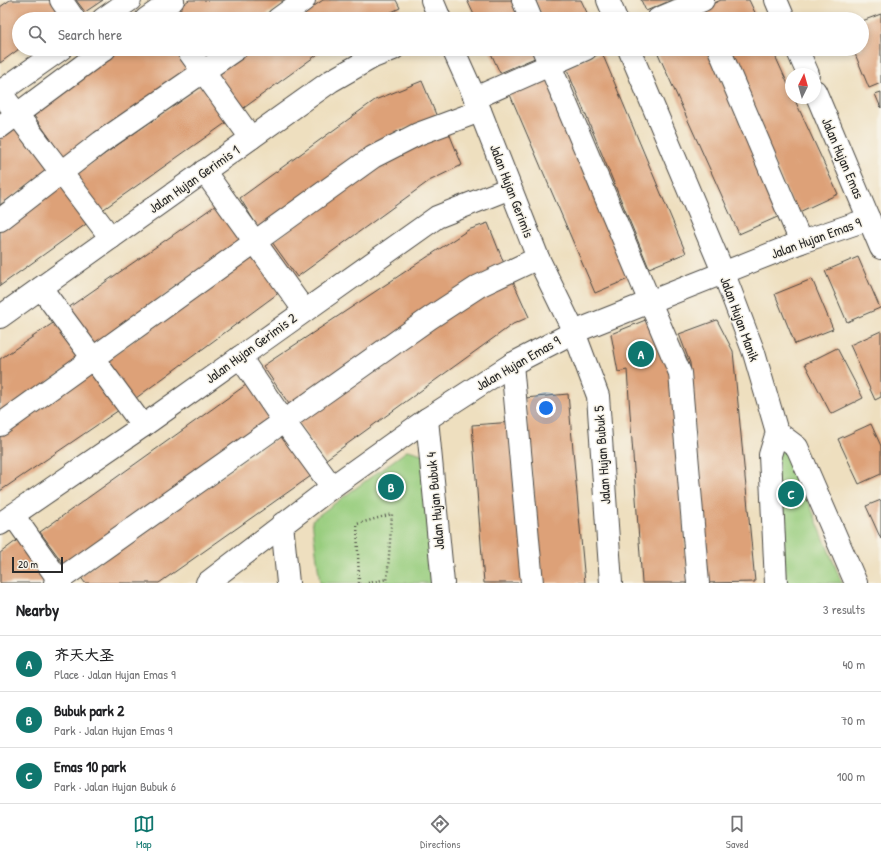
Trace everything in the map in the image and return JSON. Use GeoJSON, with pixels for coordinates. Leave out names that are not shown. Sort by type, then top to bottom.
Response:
{"type":"FeatureCollection","features":[{"type":"Feature","properties":{"kind":"street"},"geometry":{"type":"LineString","coordinates":[[61,0],[69,12]]}},
{"type":"Feature","properties":{"kind":"street"},"geometry":{"type":"LineString","coordinates":[[113,12],[130,0]]}},
{"type":"Feature","properties":{"kind":"street"},"geometry":{"type":"LineString","coordinates":[[288,12],[304,0]]}},
{"type":"Feature","properties":{"kind":"street"},"geometry":{"type":"LineString","coordinates":[[432,0],[437,12]]}},
{"type":"Feature","properties":{"kind":"street"},"geometry":{"type":"LineString","coordinates":[[523,0],[528,12]]}},
{"type":"Feature","properties":{"kind":"street"},"geometry":{"type":"LineString","coordinates":[[608,0],[613,12]]}},
{"type":"Feature","properties":{"kind":"street"},"geometry":{"type":"LineString","coordinates":[[776,0],[781,12]]}},
{"type":"Feature","properties":{"kind":"street"},"geometry":{"type":"LineString","coordinates":[[680,12],[701,5]]}},
{"type":"Feature","properties":{"kind":"street"},"geometry":{"type":"LineString","coordinates":[[51,56],[0,92],[9,120],[61,173],[111,238]]}},
{"type":"Feature","properties":{"kind":"street"},"geometry":{"type":"LineString","coordinates":[[9,120],[96,56]]}},
{"type":"Feature","properties":{"kind":"street"},"geometry":{"type":"LineString","coordinates":[[192,56],[251,138]]}},
{"type":"Feature","properties":{"kind":"street"},"geometry":{"type":"LineString","coordinates":[[0,220],[101,142],[226,56]]}},
{"type":"Feature","properties":{"kind":"street","name":"Jalan Hujan Gerimis 1"},"geometry":{"type":"LineString","coordinates":[[0,317],[331,81],[376,56]]}},
{"type":"Feature","properties":{"kind":"street","name":"Jalan Hujan Gerimis"},"geometry":{"type":"LineString","coordinates":[[456,56],[478,104],[538,258],[574,332]]}},
{"type":"Feature","properties":{"kind":"street"},"geometry":{"type":"LineString","coordinates":[[0,425],[94,359],[373,157],[478,104],[546,56],[680,373],[698,583]]}},
{"type":"Feature","properties":{"kind":"street","name":"Jalan Hujan Manik"},"geometry":{"type":"LineString","coordinates":[[632,56],[724,274],[754,353],[777,432]]}},
{"type":"Feature","properties":{"kind":"street"},"geometry":{"type":"LineString","coordinates":[[722,56],[801,242]]}},
{"type":"Feature","properties":{"kind":"street"},"geometry":{"type":"LineString","coordinates":[[800,56],[805,68]]}},
{"type":"Feature","properties":{"kind":"street","name":"Jalan Hujan Emas"},"geometry":{"type":"LineString","coordinates":[[820,104],[881,248]]}},
{"type":"Feature","properties":{"kind":"street"},"geometry":{"type":"LineString","coordinates":[[204,171],[304,310]]}},
{"type":"Feature","properties":{"kind":"street","name":"Jalan Hujan Gerimis 2"},"geometry":{"type":"LineString","coordinates":[[6,520],[143,426],[304,310],[437,217],[510,188]]}},
{"type":"Feature","properties":{"kind":"street","name":"Jalan Hujan Emas 9"},"geometry":{"type":"LineString","coordinates":[[207,583],[332,487],[427,419],[512,364],[574,332],[724,274],[801,242],[869,219]]}},
{"type":"Feature","properties":{"kind":"street"},"geometry":{"type":"LineString","coordinates":[[6,520],[58,582],[283,420],[454,302],[479,286],[538,258]]}},
{"type":"Feature","properties":{"kind":"street"},"geometry":{"type":"LineString","coordinates":[[41,288],[143,426]]}},
{"type":"Feature","properties":{"kind":"street","name":"Jalan Hujan Bubuk 5"},"geometry":{"type":"LineString","coordinates":[[574,332],[598,396],[611,583]]}},
{"type":"Feature","properties":{"kind":"street"},"geometry":{"type":"LineString","coordinates":[[240,357],[283,420],[332,487]]}},
{"type":"Feature","properties":{"kind":"street"},"geometry":{"type":"LineString","coordinates":[[512,364],[532,583]]}},
{"type":"Feature","properties":{"kind":"street","name":"Jalan Hujan Bubuk 4"},"geometry":{"type":"LineString","coordinates":[[427,419],[443,583]]}},
{"type":"Feature","properties":{"kind":"street"},"geometry":{"type":"LineString","coordinates":[[776,583],[770,455],[777,432],[797,447],[856,583]]}},
{"type":"Feature","properties":{"kind":"street"},"geometry":{"type":"LineString","coordinates":[[282,524],[288,583]]}},
{"type":"Feature","properties":{"kind":"path"},"geometry":{"type":"LineString","coordinates":[[358,583],[357,524],[392,514],[387,583]]}},
{"type":"Feature","properties":{"kind":"path"},"geometry":{"type":"LineString","coordinates":[[368,583],[387,579]]}},
{"type":"Feature","properties":{"kind":"green space"},"geometry":{"type":"Polygon","coordinates":[[[769,405],[842,583],[785,583],[769,405]]]}},
{"type":"Feature","properties":{"kind":"green space"},"geometry":{"type":"Polygon","coordinates":[[[408,450],[422,454],[432,583],[320,583],[312,520],[408,450]]]}},
{"type":"Feature","properties":{"kind":"building"},"geometry":{"type":"Polygon","coordinates":[[[10,0],[57,0],[66,12],[12,12],[12,54],[0,63],[0,7],[10,0]]]}},
{"type":"Feature","properties":{"kind":"building"},"geometry":{"type":"Polygon","coordinates":[[[76,0],[103,0],[85,12],[76,0]]]}},
{"type":"Feature","properties":{"kind":"building"},"geometry":{"type":"Polygon","coordinates":[[[189,0],[288,0],[271,12],[173,12],[189,0]]]}},
{"type":"Feature","properties":{"kind":"building"},"geometry":{"type":"Polygon","coordinates":[[[323,0],[396,0],[400,8],[392,12],[305,12],[323,0]]]}},
{"type":"Feature","properties":{"kind":"building"},"geometry":{"type":"Polygon","coordinates":[[[467,0],[512,0],[517,12],[473,12],[467,0]]]}},
{"type":"Feature","properties":{"kind":"building"},"geometry":{"type":"Polygon","coordinates":[[[535,0],[581,0],[587,12],[540,12],[535,0]]]}},
{"type":"Feature","properties":{"kind":"building"},"geometry":{"type":"Polygon","coordinates":[[[641,0],[672,0],[646,11],[641,0]]]}},
{"type":"Feature","properties":{"kind":"building"},"geometry":{"type":"Polygon","coordinates":[[[721,0],[749,0],[755,12],[705,12],[703,8],[721,0]]]}},
{"type":"Feature","properties":{"kind":"building"},"geometry":{"type":"Polygon","coordinates":[[[881,14],[881,83],[869,88],[856,56],[869,56],[869,18],[881,14]]]}},
{"type":"Feature","properties":{"kind":"building"},"geometry":{"type":"Polygon","coordinates":[[[109,56],[178,56],[191,74],[65,160],[30,110],[109,56]]]}},
{"type":"Feature","properties":{"kind":"building"},"geometry":{"type":"Polygon","coordinates":[[[198,56],[210,56],[202,62],[198,56]]]}},
{"type":"Feature","properties":{"kind":"building"},"geometry":{"type":"Polygon","coordinates":[[[241,56],[315,56],[241,110],[216,74],[241,56]]]}},
{"type":"Feature","properties":{"kind":"building"},"geometry":{"type":"Polygon","coordinates":[[[492,56],[537,56],[537,57],[500,73],[492,56]]]}},
{"type":"Feature","properties":{"kind":"building"},"geometry":{"type":"Polygon","coordinates":[[[594,56],[603,56],[686,253],[649,268],[566,67],[594,56]]]}},
{"type":"Feature","properties":{"kind":"building"},"geometry":{"type":"Polygon","coordinates":[[[659,56],[711,56],[782,215],[739,234],[659,56]]]}},
{"type":"Feature","properties":{"kind":"building"},"geometry":{"type":"Polygon","coordinates":[[[725,56],[775,56],[785,78],[785,104],[797,104],[838,194],[797,213],[725,56]]]}},
{"type":"Feature","properties":{"kind":"building"},"geometry":{"type":"Polygon","coordinates":[[[545,74],[633,277],[595,293],[508,90],[545,74]]]}},
{"type":"Feature","properties":{"kind":"building"},"geometry":{"type":"Polygon","coordinates":[[[422,81],[437,117],[398,131],[259,229],[240,198],[375,100],[422,81]]]}},
{"type":"Feature","properties":{"kind":"building"},"geometry":{"type":"Polygon","coordinates":[[[204,84],[230,120],[101,211],[75,175],[204,84]]]}},
{"type":"Feature","properties":{"kind":"building"},"geometry":{"type":"Polygon","coordinates":[[[881,92],[881,108],[875,94],[881,92]]]}},
{"type":"Feature","properties":{"kind":"building"},"geometry":{"type":"Polygon","coordinates":[[[24,120],[56,166],[0,205],[0,137],[24,120]]]}},
{"type":"Feature","properties":{"kind":"building"},"geometry":{"type":"Polygon","coordinates":[[[447,128],[462,165],[429,181],[297,277],[272,242],[411,142],[447,128]]]}},
{"type":"Feature","properties":{"kind":"building"},"geometry":{"type":"Polygon","coordinates":[[[59,182],[89,222],[0,286],[0,225],[59,182]]]}},
{"type":"Feature","properties":{"kind":"building"},"geometry":{"type":"Polygon","coordinates":[[[219,203],[245,239],[94,345],[68,308],[219,203]]]}},
{"type":"Feature","properties":{"kind":"building"},"geometry":{"type":"Polygon","coordinates":[[[488,223],[505,266],[291,407],[263,366],[468,230],[488,223]]]}},
{"type":"Feature","properties":{"kind":"building"},"geometry":{"type":"Polygon","coordinates":[[[256,251],[284,289],[132,401],[103,363],[256,251]]]}},
{"type":"Feature","properties":{"kind":"building"},"geometry":{"type":"Polygon","coordinates":[[[858,257],[880,308],[847,322],[825,271],[858,257]]]}},
{"type":"Feature","properties":{"kind":"building"},"geometry":{"type":"Polygon","coordinates":[[[511,277],[529,317],[513,324],[325,460],[298,422],[493,284],[511,277]]]}},
{"type":"Feature","properties":{"kind":"building"},"geometry":{"type":"Polygon","coordinates":[[[812,279],[833,329],[795,344],[775,294],[812,279]]]}},
{"type":"Feature","properties":{"kind":"building"},"geometry":{"type":"Polygon","coordinates":[[[59,319],[85,357],[0,415],[0,359],[59,319]]]}},
{"type":"Feature","properties":{"kind":"building"},"geometry":{"type":"Polygon","coordinates":[[[648,319],[672,367],[688,583],[642,583],[627,370],[618,372],[611,334],[648,319]]]}},
{"type":"Feature","properties":{"kind":"building"},"geometry":{"type":"Polygon","coordinates":[[[717,320],[733,351],[755,582],[704,583],[690,363],[679,334],[717,320]]]}},
{"type":"Feature","properties":{"kind":"building"},"geometry":{"type":"Polygon","coordinates":[[[881,331],[881,397],[875,400],[850,345],[881,331]]]}},
{"type":"Feature","properties":{"kind":"building"},"geometry":{"type":"Polygon","coordinates":[[[837,348],[863,398],[831,414],[805,364],[837,348]]]}},
{"type":"Feature","properties":{"kind":"building"},"geometry":{"type":"Polygon","coordinates":[[[94,368],[122,408],[0,491],[0,432],[94,368]]]}},
{"type":"Feature","properties":{"kind":"building"},"geometry":{"type":"Polygon","coordinates":[[[250,382],[278,419],[68,570],[40,532],[250,382]]]}},
{"type":"Feature","properties":{"kind":"building"},"geometry":{"type":"Polygon","coordinates":[[[568,394],[585,583],[542,583],[525,398],[568,394]]]}},
{"type":"Feature","properties":{"kind":"building"},"geometry":{"type":"Polygon","coordinates":[[[514,422],[526,583],[484,583],[472,425],[514,422]]]}},
{"type":"Feature","properties":{"kind":"building"},"geometry":{"type":"Polygon","coordinates":[[[871,424],[881,446],[881,474],[859,484],[838,439],[871,424]]]}},
{"type":"Feature","properties":{"kind":"building"},"geometry":{"type":"Polygon","coordinates":[[[289,430],[318,471],[159,583],[85,583],[80,576],[289,430]]]}},
{"type":"Feature","properties":{"kind":"building"},"geometry":{"type":"Polygon","coordinates":[[[881,500],[881,539],[866,506],[881,500]]]}},
{"type":"Feature","properties":{"kind":"building"},"geometry":{"type":"Polygon","coordinates":[[[20,538],[50,578],[43,583],[0,583],[0,553],[20,538]]]}},
{"type":"Feature","properties":{"kind":"place","name":"齐天大圣"},"geometry":{"type":"Point","coordinates":[641,354]}},
{"type":"Feature","properties":{"kind":"place","name":"Bubuk park 2"},"geometry":{"type":"Point","coordinates":[391,487]}},
{"type":"Feature","properties":{"kind":"place","name":"Emas 10 park"},"geometry":{"type":"Point","coordinates":[791,494]}}]}
